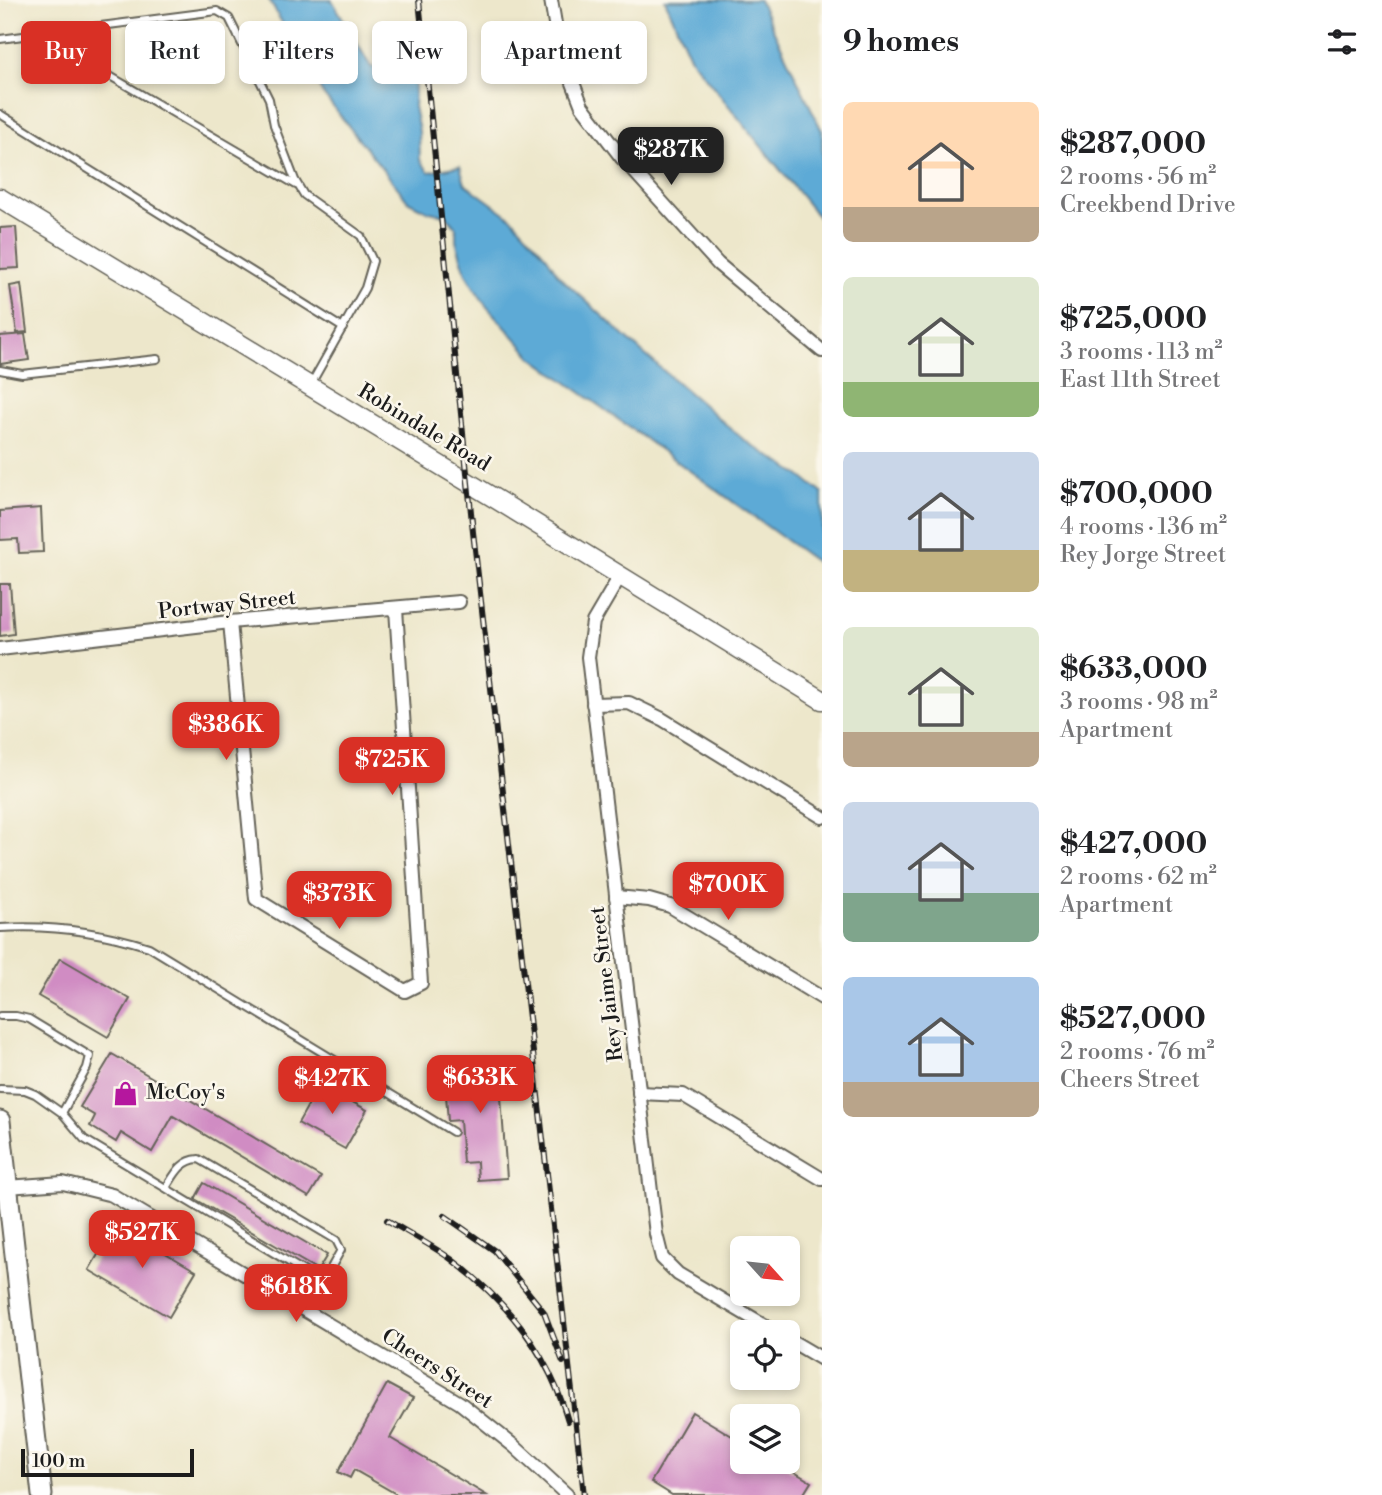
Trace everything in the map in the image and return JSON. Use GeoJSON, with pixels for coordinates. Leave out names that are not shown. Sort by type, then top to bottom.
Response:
{"type":"FeatureCollection","features":[{"type":"Feature","properties":{"kind":"main road"},"geometry":{"type":"LineString","coordinates":[[0,1121],[42,1495]]}},
{"type":"Feature","properties":{"kind":"street"},"geometry":{"type":"LineString","coordinates":[[551,0],[559,47],[582,106],[622,158],[719,264],[822,351]]}},
{"type":"Feature","properties":{"kind":"street","name":"Robindale Road"},"geometry":{"type":"LineString","coordinates":[[0,198],[822,700]]}},
{"type":"Feature","properties":{"kind":"street","name":"Rey Jaime Street"},"geometry":{"type":"LineString","coordinates":[[620,576],[593,622],[588,657],[656,1234],[662,1258],[678,1274],[756,1320]]}},
{"type":"Feature","properties":{"kind":"street","name":"Portway Street"},"geometry":{"type":"LineString","coordinates":[[0,649],[230,622],[459,602]]}},
{"type":"Feature","properties":{"kind":"street"},"geometry":{"type":"LineString","coordinates":[[230,622],[256,899],[405,991],[421,983],[396,609]]}},
{"type":"Feature","properties":{"kind":"street"},"geometry":{"type":"LineString","coordinates":[[593,704],[629,704],[663,719],[822,817]]}},
{"type":"Feature","properties":{"kind":"street"},"geometry":{"type":"LineString","coordinates":[[616,897],[649,900],[670,906],[822,999]]}},
{"type":"Feature","properties":{"kind":"street"},"geometry":{"type":"LineString","coordinates":[[639,1093],[684,1096],[822,1179]]}},
{"type":"Feature","properties":{"kind":"street","name":"Cheers Street"},"geometry":{"type":"LineString","coordinates":[[7,1187],[63,1184],[111,1195],[460,1403],[514,1446],[567,1495]]}},
{"type":"Feature","properties":{"kind":"street"},"geometry":{"type":"LineString","coordinates":[[800,1346],[822,1359]]}},
{"type":"Feature","properties":{"kind":"lane"},"geometry":{"type":"LineString","coordinates":[[111,25],[217,12],[229,18],[269,99],[274,125],[298,186],[304,195],[361,236],[373,261],[365,288],[310,386]]}},
{"type":"Feature","properties":{"kind":"lane"},"geometry":{"type":"LineString","coordinates":[[0,39],[21,36]]}},
{"type":"Feature","properties":{"kind":"lane"},"geometry":{"type":"LineString","coordinates":[[111,77],[298,186]]}},
{"type":"Feature","properties":{"kind":"lane"},"geometry":{"type":"LineString","coordinates":[[0,114],[342,328]]}},
{"type":"Feature","properties":{"kind":"lane"},"geometry":{"type":"LineString","coordinates":[[0,370],[22,374],[157,359]]}},
{"type":"Feature","properties":{"kind":"lane"},"geometry":{"type":"LineString","coordinates":[[0,928],[19,927],[121,938],[149,947],[453,1132]]}},
{"type":"Feature","properties":{"kind":"lane"},"geometry":{"type":"LineString","coordinates":[[0,1016],[16,1016],[29,1020],[90,1056],[87,1068],[62,1113]]}},
{"type":"Feature","properties":{"kind":"lane"},"geometry":{"type":"LineString","coordinates":[[0,1089],[25,1090],[62,1113],[84,1139],[312,1276],[327,1275],[341,1250],[335,1240],[199,1158],[183,1163],[166,1188]]}},
{"type":"Feature","properties":{"kind":"water"},"geometry":{"type":"Polygon","coordinates":[[[269,0],[332,0],[344,21],[281,21],[269,0]]]}},
{"type":"Feature","properties":{"kind":"water"},"geometry":{"type":"Polygon","coordinates":[[[665,0],[759,0],[822,131],[822,222],[691,59],[665,0]]]}},
{"type":"Feature","properties":{"kind":"water"},"geometry":{"type":"Polygon","coordinates":[[[358,45],[372,67],[372,84],[414,84],[420,160],[429,172],[460,166],[465,184],[513,219],[547,257],[559,276],[643,353],[744,440],[798,474],[822,493],[822,566],[533,358],[487,307],[466,274],[456,241],[456,228],[446,215],[429,212],[409,202],[317,84],[358,84],[358,45]]]}},
{"type":"Feature","properties":{"kind":"building"},"geometry":{"type":"Polygon","coordinates":[[[16,227],[19,268],[0,269],[0,228],[16,227]]]}},
{"type":"Feature","properties":{"kind":"building"},"geometry":{"type":"Polygon","coordinates":[[[21,284],[27,332],[17,333],[10,286],[21,284]]]}},
{"type":"Feature","properties":{"kind":"building"},"geometry":{"type":"Polygon","coordinates":[[[25,334],[29,360],[0,364],[0,336],[25,334]]]}},
{"type":"Feature","properties":{"kind":"building"},"geometry":{"type":"Polygon","coordinates":[[[41,508],[43,552],[19,553],[18,539],[0,540],[0,511],[41,508]]]}},
{"type":"Feature","properties":{"kind":"building"},"geometry":{"type":"Polygon","coordinates":[[[0,584],[10,584],[14,634],[0,636],[0,584]]]}},
{"type":"Feature","properties":{"kind":"building"},"geometry":{"type":"Polygon","coordinates":[[[60,958],[130,999],[108,1037],[38,996],[60,958]]]}},
{"type":"Feature","properties":{"kind":"building"},"geometry":{"type":"Polygon","coordinates":[[[112,1054],[321,1177],[309,1197],[173,1116],[152,1152],[121,1133],[116,1142],[90,1126],[95,1116],[80,1107],[112,1054]]]}},
{"type":"Feature","properties":{"kind":"building"},"geometry":{"type":"Polygon","coordinates":[[[498,1057],[507,1178],[478,1180],[477,1162],[463,1163],[460,1120],[448,1121],[446,1095],[456,1094],[453,1061],[498,1057]]]}},
{"type":"Feature","properties":{"kind":"building"},"geometry":{"type":"Polygon","coordinates":[[[320,1084],[367,1110],[345,1149],[298,1123],[320,1084]]]}},
{"type":"Feature","properties":{"kind":"building"},"geometry":{"type":"Polygon","coordinates":[[[204,1183],[327,1255],[318,1270],[195,1199],[204,1183]]]}},
{"type":"Feature","properties":{"kind":"building"},"geometry":{"type":"Polygon","coordinates":[[[116,1224],[196,1271],[169,1317],[89,1270],[116,1224]]]}},
{"type":"Feature","properties":{"kind":"building"},"geometry":{"type":"Polygon","coordinates":[[[387,1384],[413,1398],[390,1438],[486,1495],[398,1495],[354,1470],[350,1478],[338,1472],[387,1384]]]}},
{"type":"Feature","properties":{"kind":"building"},"geometry":{"type":"Polygon","coordinates":[[[692,1412],[730,1435],[730,1474],[798,1474],[811,1482],[803,1495],[672,1495],[651,1482],[692,1412]]]}},
{"type":"Feature","properties":{"kind":"railway"},"geometry":{"type":"LineString","coordinates":[[419,0],[473,532],[584,1495]]}},
{"type":"Feature","properties":{"kind":"railway"},"geometry":{"type":"LineString","coordinates":[[445,1216],[495,1251],[544,1312],[563,1362]]}},
{"type":"Feature","properties":{"kind":"railway"},"geometry":{"type":"LineString","coordinates":[[387,1220],[451,1259],[508,1311],[550,1373],[568,1421]]}},
{"type":"Feature","properties":{"kind":"place","name":"McCoy's"},"geometry":{"type":"Point","coordinates":[126,1093]}}]}
